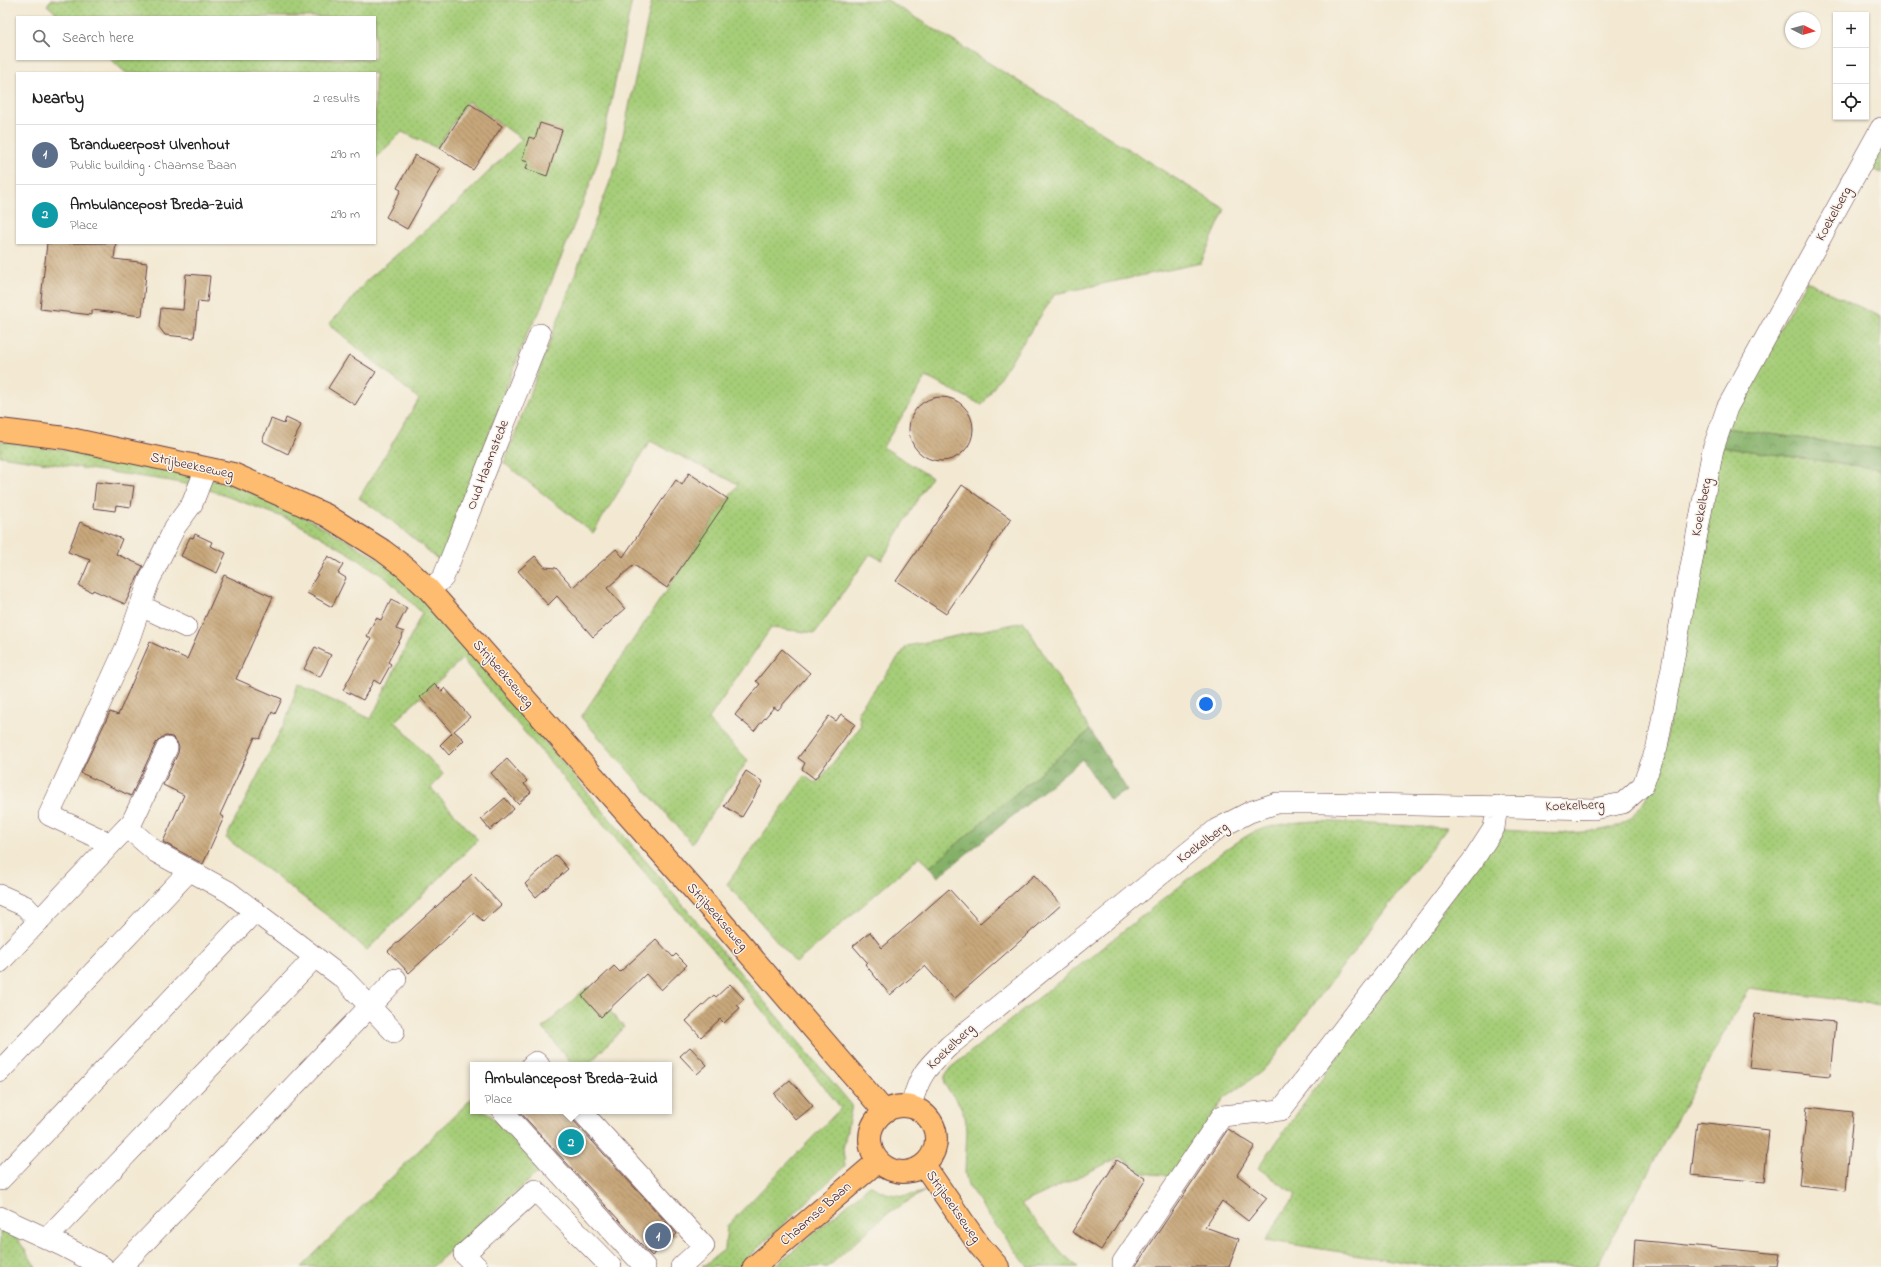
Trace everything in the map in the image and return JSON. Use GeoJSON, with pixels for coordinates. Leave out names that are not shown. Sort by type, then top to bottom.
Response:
{"type":"FeatureCollection","features":[{"type":"Feature","properties":{"kind":"main road","name":"Strijbeekseweg"},"geometry":{"type":"LineString","coordinates":[[0,430],[66,438],[233,474],[326,515],[382,550],[406,568],[429,590],[702,899],[884,1111]]}},
{"type":"Feature","properties":{"kind":"main road"},"geometry":{"type":"LineString","coordinates":[[897,1106],[911,1106],[922,1111],[930,1120],[935,1132],[936,1144],[932,1155],[924,1165],[913,1170],[900,1172],[888,1169],[878,1161],[872,1152],[869,1140],[870,1129],[876,1119],[884,1111],[897,1106]]}},
{"type":"Feature","properties":{"kind":"main road","name":"Chaamse Baan"},"geometry":{"type":"LineString","coordinates":[[754,1267],[878,1161]]}},
{"type":"Feature","properties":{"kind":"main road","name":"Strijbeekseweg"},"geometry":{"type":"LineString","coordinates":[[924,1165],[979,1245],[998,1267]]}},
{"type":"Feature","properties":{"kind":"street","name":"Koekelberg"},"geometry":{"type":"LineString","coordinates":[[911,1106],[916,1087],[927,1066],[949,1046],[1217,830],[1250,812],[1277,803],[1594,809],[1623,803],[1643,785],[1657,747],[1713,449],[1727,408],[1881,128]]}},
{"type":"Feature","properties":{"kind":"street","name":"Oud Haamstede"},"geometry":{"type":"LineString","coordinates":[[429,590],[444,578],[540,334]]}},
{"type":"Feature","properties":{"kind":"street"},"geometry":{"type":"LineString","coordinates":[[111,844],[49,815],[127,646],[149,581],[175,527],[192,504],[206,468]]}},
{"type":"Feature","properties":{"kind":"street"},"geometry":{"type":"LineString","coordinates":[[140,606],[186,627]]}},
{"type":"Feature","properties":{"kind":"street"},"geometry":{"type":"LineString","coordinates":[[0,962],[132,822],[167,748]]}},
{"type":"Feature","properties":{"kind":"street"},"geometry":{"type":"LineString","coordinates":[[1123,1267],[1123,1262],[1222,1116],[1281,1110],[1474,860],[1494,828],[1497,806]]}},
{"type":"Feature","properties":{"kind":"street"},"geometry":{"type":"LineString","coordinates":[[127,827],[156,852],[229,892],[344,979],[394,1032]]}},
{"type":"Feature","properties":{"kind":"street"},"geometry":{"type":"LineString","coordinates":[[0,1071],[189,871]]}},
{"type":"Feature","properties":{"kind":"street"},"geometry":{"type":"LineString","coordinates":[[0,895],[25,906],[40,921]]}},
{"type":"Feature","properties":{"kind":"street"},"geometry":{"type":"LineString","coordinates":[[0,1180],[255,911]]}},
{"type":"Feature","properties":{"kind":"street"},"geometry":{"type":"LineString","coordinates":[[47,1238],[315,957]]}},
{"type":"Feature","properties":{"kind":"street"},"geometry":{"type":"LineString","coordinates":[[121,1267],[396,979]]}},
{"type":"Feature","properties":{"kind":"street"},"geometry":{"type":"LineString","coordinates":[[505,1114],[525,1147],[645,1267]]}},
{"type":"Feature","properties":{"kind":"street"},"geometry":{"type":"LineString","coordinates":[[584,1114],[704,1246],[682,1267]]}},
{"type":"Feature","properties":{"kind":"street"},"geometry":{"type":"LineString","coordinates":[[476,1267],[464,1254],[535,1190],[611,1267]]}},
{"type":"Feature","properties":{"kind":"street"},"geometry":{"type":"LineString","coordinates":[[0,1217],[47,1238],[103,1267]]}},
{"type":"Feature","properties":{"kind":"green space"},"geometry":{"type":"Polygon","coordinates":[[[51,0],[632,0],[601,151],[589,187],[539,313],[527,333],[441,562],[391,520],[359,498],[419,399],[329,324],[346,307],[366,281],[455,205],[522,139],[468,101],[437,148],[402,132],[376,158],[376,72],[125,72],[111,60],[376,60],[376,16],[60,16],[47,5],[51,0]]]}},
{"type":"Feature","properties":{"kind":"green space"},"geometry":{"type":"Polygon","coordinates":[[[652,0],[887,0],[1225,209],[1201,263],[1055,294],[982,405],[926,377],[883,447],[931,477],[882,560],[870,554],[815,633],[771,628],[708,720],[748,760],[692,843],[581,717],[738,484],[650,441],[593,533],[504,463],[617,163],[652,0]]]}},
{"type":"Feature","properties":{"kind":"green space"},"geometry":{"type":"Polygon","coordinates":[[[1881,144],[1881,173],[1868,167],[1881,144]]]}},
{"type":"Feature","properties":{"kind":"green space"},"geometry":{"type":"Polygon","coordinates":[[[1806,281],[1881,317],[1881,449],[1725,428],[1806,281]]]}},
{"type":"Feature","properties":{"kind":"green space"},"geometry":{"type":"Polygon","coordinates":[[[1725,428],[1881,449],[1881,469],[1721,447],[1725,428]]]}},
{"type":"Feature","properties":{"kind":"green space"},"geometry":{"type":"Polygon","coordinates":[[[0,441],[80,452],[167,469],[233,485],[286,507],[352,543],[391,567],[450,626],[567,768],[852,1105],[843,1149],[845,1166],[738,1267],[702,1267],[725,1249],[727,1226],[841,1108],[712,948],[670,902],[462,659],[395,721],[443,774],[431,788],[478,840],[367,950],[333,920],[226,838],[287,718],[298,684],[371,719],[422,613],[386,578],[347,552],[291,520],[207,489],[171,481],[0,456],[0,441]]]}},
{"type":"Feature","properties":{"kind":"green space"},"geometry":{"type":"Polygon","coordinates":[[[1721,447],[1881,469],[1881,1005],[1749,988],[1596,1267],[1435,1267],[1265,1240],[1296,1195],[1258,1168],[1500,830],[1568,833],[1605,829],[1619,825],[1630,818],[1646,797],[1658,773],[1663,756],[1721,447]]]}},
{"type":"Feature","properties":{"kind":"green space"},"geometry":{"type":"Polygon","coordinates":[[[1024,622],[1090,730],[930,867],[920,856],[796,963],[727,884],[805,776],[815,783],[820,780],[861,726],[858,711],[907,646],[1024,622]]]}},
{"type":"Feature","properties":{"kind":"green space"},"geometry":{"type":"Polygon","coordinates":[[[1090,730],[1127,790],[1110,800],[1082,759],[938,877],[930,867],[1090,730]]]}},
{"type":"Feature","properties":{"kind":"green space"},"geometry":{"type":"Polygon","coordinates":[[[1316,821],[1447,828],[1271,1061],[1261,1072],[1224,1098],[1172,1176],[1144,1173],[1120,1157],[1021,1204],[1063,1254],[1078,1267],[1028,1267],[988,1215],[968,1185],[965,1173],[967,1130],[965,1117],[960,1105],[944,1084],[945,1076],[950,1068],[1223,852],[1252,833],[1260,830],[1291,823],[1316,821]]]}},
{"type":"Feature","properties":{"kind":"green space"},"geometry":{"type":"Polygon","coordinates":[[[588,986],[624,1027],[591,1062],[571,1062],[543,1028],[588,986]]]}},
{"type":"Feature","properties":{"kind":"green space"},"geometry":{"type":"Polygon","coordinates":[[[470,1100],[470,1114],[489,1114],[541,1170],[432,1267],[301,1267],[470,1100]]]}},
{"type":"Feature","properties":{"kind":"green space"},"geometry":{"type":"Polygon","coordinates":[[[870,1185],[883,1192],[897,1195],[911,1195],[925,1191],[885,1215],[828,1267],[774,1267],[870,1185]]]}},
{"type":"Feature","properties":{"kind":"green space"},"geometry":{"type":"Polygon","coordinates":[[[0,1212],[36,1267],[0,1267],[0,1212]]]}},
{"type":"Feature","properties":{"kind":"building"},"geometry":{"type":"Polygon","coordinates":[[[469,103],[502,126],[473,170],[440,148],[469,103]]]}},
{"type":"Feature","properties":{"kind":"building"},"geometry":{"type":"Polygon","coordinates":[[[540,123],[562,130],[547,176],[526,169],[528,162],[522,160],[529,137],[535,139],[540,123]]]}},
{"type":"Feature","properties":{"kind":"building"},"geometry":{"type":"Polygon","coordinates":[[[415,155],[441,169],[407,229],[386,217],[401,190],[397,188],[415,155]]]}},
{"type":"Feature","properties":{"kind":"building"},"geometry":{"type":"Polygon","coordinates":[[[47,244],[116,244],[114,259],[147,263],[142,316],[92,310],[92,315],[40,309],[47,244]]]}},
{"type":"Feature","properties":{"kind":"building"},"geometry":{"type":"Polygon","coordinates":[[[186,274],[210,276],[207,302],[198,301],[194,338],[165,335],[159,327],[161,308],[183,310],[186,274]]]}},
{"type":"Feature","properties":{"kind":"building"},"geometry":{"type":"Polygon","coordinates":[[[349,355],[376,372],[355,405],[328,388],[349,355]]]}},
{"type":"Feature","properties":{"kind":"building"},"geometry":{"type":"Polygon","coordinates":[[[941,397],[959,403],[967,411],[973,429],[967,447],[959,455],[941,461],[923,455],[915,447],[909,429],[915,411],[923,403],[941,397]]]}},
{"type":"Feature","properties":{"kind":"building"},"geometry":{"type":"Polygon","coordinates":[[[286,418],[301,425],[288,454],[262,441],[271,419],[284,424],[286,418]]]}},
{"type":"Feature","properties":{"kind":"building"},"geometry":{"type":"Polygon","coordinates":[[[689,473],[728,499],[667,588],[634,565],[607,588],[625,609],[593,637],[557,596],[548,605],[518,571],[535,556],[545,567],[556,568],[573,587],[616,549],[623,557],[676,480],[682,485],[689,473]]]}},
{"type":"Feature","properties":{"kind":"building"},"geometry":{"type":"Polygon","coordinates":[[[96,482],[134,486],[131,507],[116,505],[115,511],[93,508],[96,482]]]}},
{"type":"Feature","properties":{"kind":"building"},"geometry":{"type":"Polygon","coordinates":[[[962,485],[1011,519],[946,614],[896,581],[962,485]]]}},
{"type":"Feature","properties":{"kind":"building"},"geometry":{"type":"Polygon","coordinates":[[[80,522],[122,539],[116,554],[143,566],[125,604],[93,590],[92,592],[79,586],[90,560],[68,552],[80,522]]]}},
{"type":"Feature","properties":{"kind":"building"},"geometry":{"type":"Polygon","coordinates":[[[195,534],[212,542],[210,546],[226,553],[217,573],[181,556],[190,537],[193,538],[195,534]]]}},
{"type":"Feature","properties":{"kind":"building"},"geometry":{"type":"Polygon","coordinates":[[[328,556],[343,565],[338,573],[346,578],[332,607],[307,593],[328,556]]]}},
{"type":"Feature","properties":{"kind":"building"},"geometry":{"type":"Polygon","coordinates":[[[224,575],[273,597],[236,679],[282,699],[275,714],[272,712],[260,739],[255,737],[220,815],[224,817],[203,864],[163,842],[184,795],[163,785],[178,753],[179,747],[177,742],[172,737],[166,736],[161,738],[156,743],[131,796],[81,773],[110,712],[118,715],[150,642],[187,659],[224,575]]]}},
{"type":"Feature","properties":{"kind":"building"},"geometry":{"type":"Polygon","coordinates":[[[391,600],[407,608],[396,629],[404,632],[388,662],[391,664],[380,684],[374,680],[363,700],[343,690],[371,639],[367,636],[376,618],[381,620],[391,600]]]}},
{"type":"Feature","properties":{"kind":"building"},"geometry":{"type":"Polygon","coordinates":[[[315,647],[331,655],[320,677],[304,669],[315,647]]]}},
{"type":"Feature","properties":{"kind":"building"},"geometry":{"type":"Polygon","coordinates":[[[782,649],[810,673],[778,710],[774,707],[754,731],[735,715],[760,684],[756,681],[782,649]]]}},
{"type":"Feature","properties":{"kind":"building"},"geometry":{"type":"Polygon","coordinates":[[[435,684],[442,691],[445,688],[470,717],[454,731],[464,740],[449,755],[440,745],[452,733],[420,697],[435,684]]]}},
{"type":"Feature","properties":{"kind":"building"},"geometry":{"type":"Polygon","coordinates":[[[841,714],[855,724],[815,779],[802,769],[805,763],[798,758],[829,716],[836,721],[841,714]]]}},
{"type":"Feature","properties":{"kind":"building"},"geometry":{"type":"Polygon","coordinates":[[[507,759],[527,781],[524,784],[531,792],[518,804],[491,773],[507,759]]]}},
{"type":"Feature","properties":{"kind":"building"},"geometry":{"type":"Polygon","coordinates":[[[746,771],[763,782],[742,817],[724,806],[746,771]]]}},
{"type":"Feature","properties":{"kind":"building"},"geometry":{"type":"Polygon","coordinates":[[[505,798],[514,809],[490,830],[481,819],[505,798]]]}},
{"type":"Feature","properties":{"kind":"building"},"geometry":{"type":"Polygon","coordinates":[[[556,855],[568,869],[536,897],[525,884],[556,855]]]}},
{"type":"Feature","properties":{"kind":"building"},"geometry":{"type":"Polygon","coordinates":[[[472,874],[501,905],[483,921],[474,913],[409,973],[388,951],[472,874]]]}},
{"type":"Feature","properties":{"kind":"building"},"geometry":{"type":"Polygon","coordinates":[[[1034,875],[1061,905],[954,999],[925,966],[890,995],[865,964],[867,962],[853,946],[870,932],[882,948],[949,889],[980,923],[1034,875]]]}},
{"type":"Feature","properties":{"kind":"building"},"geometry":{"type":"Polygon","coordinates":[[[656,939],[673,957],[676,954],[687,965],[661,990],[646,974],[601,1017],[582,996],[614,966],[620,972],[656,939]]]}},
{"type":"Feature","properties":{"kind":"building"},"geometry":{"type":"Polygon","coordinates":[[[730,984],[744,999],[737,1005],[740,1008],[724,1023],[720,1019],[701,1037],[686,1021],[714,995],[716,997],[730,984]]]}},
{"type":"Feature","properties":{"kind":"building"},"geometry":{"type":"Polygon","coordinates":[[[1755,1014],[1835,1022],[1830,1076],[1749,1068],[1755,1014]]]}},
{"type":"Feature","properties":{"kind":"building"},"geometry":{"type":"Polygon","coordinates":[[[690,1047],[707,1065],[697,1074],[680,1056],[690,1047]]]}},
{"type":"Feature","properties":{"kind":"building"},"geometry":{"type":"Polygon","coordinates":[[[790,1080],[813,1106],[796,1120],[774,1094],[790,1080]]]}},
{"type":"Feature","properties":{"kind":"building"},"geometry":{"type":"Polygon","coordinates":[[[1807,1107],[1853,1112],[1846,1190],[1799,1185],[1807,1107]]]}},
{"type":"Feature","properties":{"kind":"building"},"geometry":{"type":"Polygon","coordinates":[[[522,1114],[570,1114],[572,1119],[677,1234],[652,1256],[522,1114]]]}},
{"type":"Feature","properties":{"kind":"building"},"geometry":{"type":"Polygon","coordinates":[[[1697,1122],[1769,1130],[1764,1182],[1691,1175],[1697,1122]]]}},
{"type":"Feature","properties":{"kind":"building"},"geometry":{"type":"Polygon","coordinates":[[[1228,1129],[1255,1146],[1237,1175],[1267,1198],[1248,1221],[1222,1201],[1205,1227],[1239,1239],[1229,1267],[1135,1267],[1228,1129]]]}},
{"type":"Feature","properties":{"kind":"building"},"geometry":{"type":"Polygon","coordinates":[[[1117,1160],[1146,1179],[1101,1250],[1072,1232],[1117,1160]]]}},
{"type":"Feature","properties":{"kind":"building"},"geometry":{"type":"Polygon","coordinates":[[[1635,1240],[1780,1254],[1778,1267],[1633,1267],[1635,1240]]]}},
{"type":"Feature","properties":{"kind":"place","name":"Ambulancepost Breda-Zuid"},"geometry":{"type":"Point","coordinates":[571,1142]}},
{"type":"Feature","properties":{"kind":"place","name":"Brandweerpost Ulvenhout"},"geometry":{"type":"Point","coordinates":[658,1236]}}]}
